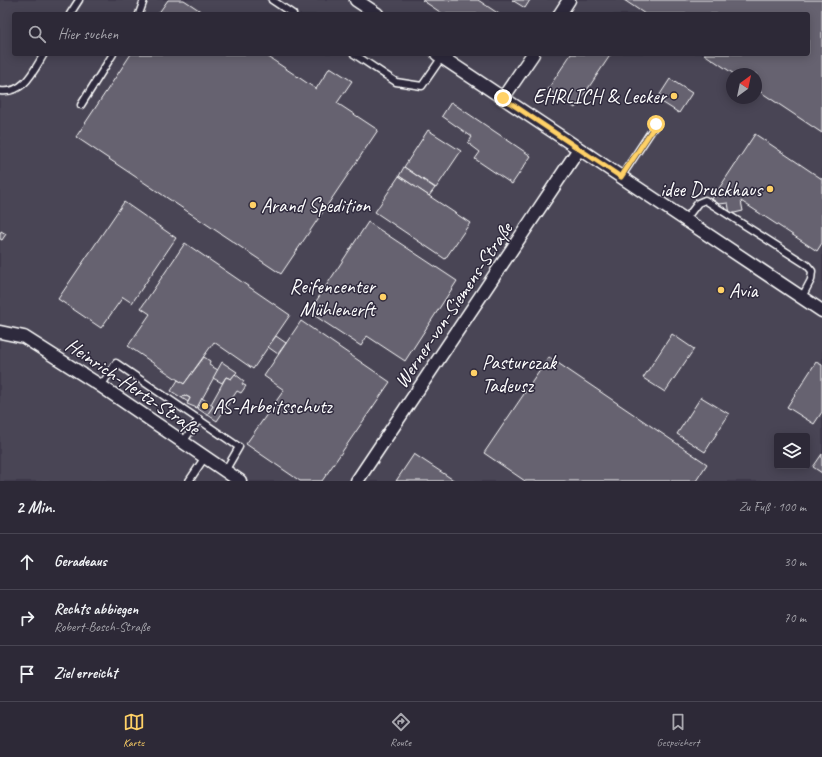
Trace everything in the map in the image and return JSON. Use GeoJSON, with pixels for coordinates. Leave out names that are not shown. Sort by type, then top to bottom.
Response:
{"type":"FeatureCollection","features":[{"type":"Feature","properties":{"kind":"street"},"geometry":{"type":"LineString","coordinates":[[356,0],[374,12]]}},
{"type":"Feature","properties":{"kind":"street"},"geometry":{"type":"LineString","coordinates":[[561,12],[569,0]]}},
{"type":"Feature","properties":{"kind":"street"},"geometry":{"type":"LineString","coordinates":[[440,56],[822,311]]}},
{"type":"Feature","properties":{"kind":"street"},"geometry":{"type":"LineString","coordinates":[[503,98],[532,56]]}},
{"type":"Feature","properties":{"kind":"street","name":"Werner-von-Siemens-Straße"},"geometry":{"type":"LineString","coordinates":[[358,481],[579,149]]}},
{"type":"Feature","properties":{"kind":"street","name":"Heinrich-Hertz-Straße"},"geometry":{"type":"LineString","coordinates":[[0,332],[24,337],[101,386],[240,481]]}},
{"type":"Feature","properties":{"kind":"lane"},"geometry":{"type":"LineString","coordinates":[[71,12],[79,0]]}},
{"type":"Feature","properties":{"kind":"lane"},"geometry":{"type":"LineString","coordinates":[[140,12],[144,0]]}},
{"type":"Feature","properties":{"kind":"lane"},"geometry":{"type":"LineString","coordinates":[[272,0],[290,12]]}},
{"type":"Feature","properties":{"kind":"lane"},"geometry":{"type":"LineString","coordinates":[[0,91],[9,92],[22,85],[28,79],[43,56]]}},
{"type":"Feature","properties":{"kind":"lane"},"geometry":{"type":"LineString","coordinates":[[81,105],[112,56]]}},
{"type":"Feature","properties":{"kind":"lane"},"geometry":{"type":"LineString","coordinates":[[357,56],[396,82],[422,86],[438,56]]}},
{"type":"Feature","properties":{"kind":"lane"},"geometry":{"type":"LineString","coordinates":[[621,177],[656,124]]}},
{"type":"Feature","properties":{"kind":"lane"},"geometry":{"type":"LineString","coordinates":[[685,220],[698,203],[705,200],[807,265],[812,271],[811,280],[802,297]]}},
{"type":"Feature","properties":{"kind":"lane"},"geometry":{"type":"LineString","coordinates":[[101,386],[116,363],[240,447],[225,471]]}},
{"type":"Feature","properties":{"kind":"lane"},"geometry":{"type":"LineString","coordinates":[[183,442],[199,419]]}},
{"type":"Feature","properties":{"kind":"lane"},"geometry":{"type":"LineString","coordinates":[[189,481],[206,458]]}},
{"type":"Feature","properties":{"kind":"shaded area"},"geometry":{"type":"Polygon","coordinates":[[[0,0],[822,0],[822,481],[0,481],[0,0]]]}},
{"type":"Feature","properties":{"kind":"building"},"geometry":{"type":"Polygon","coordinates":[[[168,0],[184,0],[202,12],[159,12],[168,0]]]}},
{"type":"Feature","properties":{"kind":"building"},"geometry":{"type":"Polygon","coordinates":[[[422,0],[478,0],[496,12],[440,12],[422,0]]]}},
{"type":"Feature","properties":{"kind":"building"},"geometry":{"type":"Polygon","coordinates":[[[512,0],[530,0],[525,8],[512,0]]]}},
{"type":"Feature","properties":{"kind":"building"},"geometry":{"type":"Polygon","coordinates":[[[624,0],[822,0],[822,133],[762,93],[762,68],[726,69],[707,56],[810,56],[810,12],[642,12],[624,0]]]}},
{"type":"Feature","properties":{"kind":"building","name":"Arand Spedition"},"geometry":{"type":"Polygon","coordinates":[[[130,56],[267,56],[316,89],[330,67],[352,81],[337,103],[378,130],[281,274],[76,137],[130,56]]]}},
{"type":"Feature","properties":{"kind":"building"},"geometry":{"type":"Polygon","coordinates":[[[570,56],[610,56],[575,108],[548,89],[570,56]]]}},
{"type":"Feature","properties":{"kind":"building","name":"EHRLICH & Lecker"},"geometry":{"type":"Polygon","coordinates":[[[670,79],[692,93],[679,113],[657,99],[670,79]]]}},
{"type":"Feature","properties":{"kind":"building"},"geometry":{"type":"Polygon","coordinates":[[[451,102],[531,156],[512,184],[475,159],[480,152],[468,143],[472,137],[442,116],[451,102]]]}},
{"type":"Feature","properties":{"kind":"building"},"geometry":{"type":"Polygon","coordinates":[[[428,130],[461,151],[436,188],[404,167],[428,130]]]}},
{"type":"Feature","properties":{"kind":"building","name":"idee Druckhaus"},"geometry":{"type":"Polygon","coordinates":[[[755,134],[822,179],[822,243],[817,251],[741,201],[743,211],[730,214],[728,203],[719,204],[712,199],[755,134]]]}},
{"type":"Feature","properties":{"kind":"building"},"geometry":{"type":"Polygon","coordinates":[[[404,167],[435,188],[429,196],[399,176],[404,167]]]}},
{"type":"Feature","properties":{"kind":"building"},"geometry":{"type":"Polygon","coordinates":[[[399,176],[470,223],[445,259],[375,212],[399,176]]]}},
{"type":"Feature","properties":{"kind":"building"},"geometry":{"type":"Polygon","coordinates":[[[124,202],[176,238],[132,303],[123,297],[101,328],[58,299],[124,202]]]}},
{"type":"Feature","properties":{"kind":"building","name":"Reifencenter Mühlenerft"},"geometry":{"type":"Polygon","coordinates":[[[368,222],[457,281],[405,361],[367,336],[361,346],[309,312],[368,222]]]}},
{"type":"Feature","properties":{"kind":"building"},"geometry":{"type":"Polygon","coordinates":[[[1,231],[6,234],[2,240],[0,239],[1,231]]]}},
{"type":"Feature","properties":{"kind":"building"},"geometry":{"type":"Polygon","coordinates":[[[185,243],[290,315],[253,369],[214,342],[184,384],[128,346],[150,314],[141,308],[185,243]]]}},
{"type":"Feature","properties":{"kind":"building"},"geometry":{"type":"Polygon","coordinates":[[[301,321],[390,382],[322,481],[300,481],[246,444],[284,390],[264,376],[301,321]]]}},
{"type":"Feature","properties":{"kind":"building"},"geometry":{"type":"Polygon","coordinates":[[[672,334],[694,349],[665,392],[643,378],[672,334]]]}},
{"type":"Feature","properties":{"kind":"building"},"geometry":{"type":"Polygon","coordinates":[[[276,336],[286,343],[278,354],[268,347],[276,336]]]}},
{"type":"Feature","properties":{"kind":"building"},"geometry":{"type":"Polygon","coordinates":[[[204,357],[210,361],[209,365],[218,370],[197,408],[187,404],[190,398],[184,395],[182,398],[171,391],[178,380],[184,384],[204,357]]]}},
{"type":"Feature","properties":{"kind":"building"},"geometry":{"type":"Polygon","coordinates":[[[549,357],[707,464],[696,481],[525,481],[484,453],[549,357]]]}},
{"type":"Feature","properties":{"kind":"building"},"geometry":{"type":"Polygon","coordinates":[[[222,362],[237,372],[231,379],[226,377],[222,383],[213,378],[222,362]]]}},
{"type":"Feature","properties":{"kind":"building"},"geometry":{"type":"Polygon","coordinates":[[[816,362],[822,365],[822,412],[814,424],[787,407],[816,362]]]}},
{"type":"Feature","properties":{"kind":"building"},"geometry":{"type":"Polygon","coordinates":[[[235,374],[244,381],[242,384],[246,386],[241,393],[237,391],[217,421],[207,415],[213,406],[211,404],[226,377],[231,379],[235,374]]]}},
{"type":"Feature","properties":{"kind":"building"},"geometry":{"type":"Polygon","coordinates":[[[184,395],[190,398],[188,402],[182,398],[184,395]]]}},
{"type":"Feature","properties":{"kind":"building"},"geometry":{"type":"Polygon","coordinates":[[[701,397],[729,414],[705,452],[677,434],[701,397]]]}},
{"type":"Feature","properties":{"kind":"building"},"geometry":{"type":"Polygon","coordinates":[[[202,398],[213,406],[207,415],[197,408],[202,398]]]}},
{"type":"Feature","properties":{"kind":"building"},"geometry":{"type":"Polygon","coordinates":[[[414,454],[455,481],[396,481],[414,454]]]}},
{"type":"Feature","properties":{"kind":"building"},"geometry":{"type":"Polygon","coordinates":[[[822,454],[822,473],[813,467],[822,454]]]}},
{"type":"Feature","properties":{"kind":"place","name":"EHRLICH & Lecker"},"geometry":{"type":"Point","coordinates":[674,96]}},
{"type":"Feature","properties":{"kind":"place","name":"idee Druckhaus"},"geometry":{"type":"Point","coordinates":[770,189]}},
{"type":"Feature","properties":{"kind":"place","name":"Arand Spedition"},"geometry":{"type":"Point","coordinates":[253,205]}},
{"type":"Feature","properties":{"kind":"place","name":"Avia"},"geometry":{"type":"Point","coordinates":[721,290]}},
{"type":"Feature","properties":{"kind":"place","name":"Reifencenter Mühlenerft"},"geometry":{"type":"Point","coordinates":[383,297]}},
{"type":"Feature","properties":{"kind":"place","name":"Pasturczak Tadeusz"},"geometry":{"type":"Point","coordinates":[474,373]}},
{"type":"Feature","properties":{"kind":"place","name":"AS-Arbeitsschutz"},"geometry":{"type":"Point","coordinates":[205,406]}},
{"type":"Feature","properties":{"kind":"route"},"geometry":{"type":"LineString","coordinates":[[503,98],[621,177],[656,124]]}}]}
